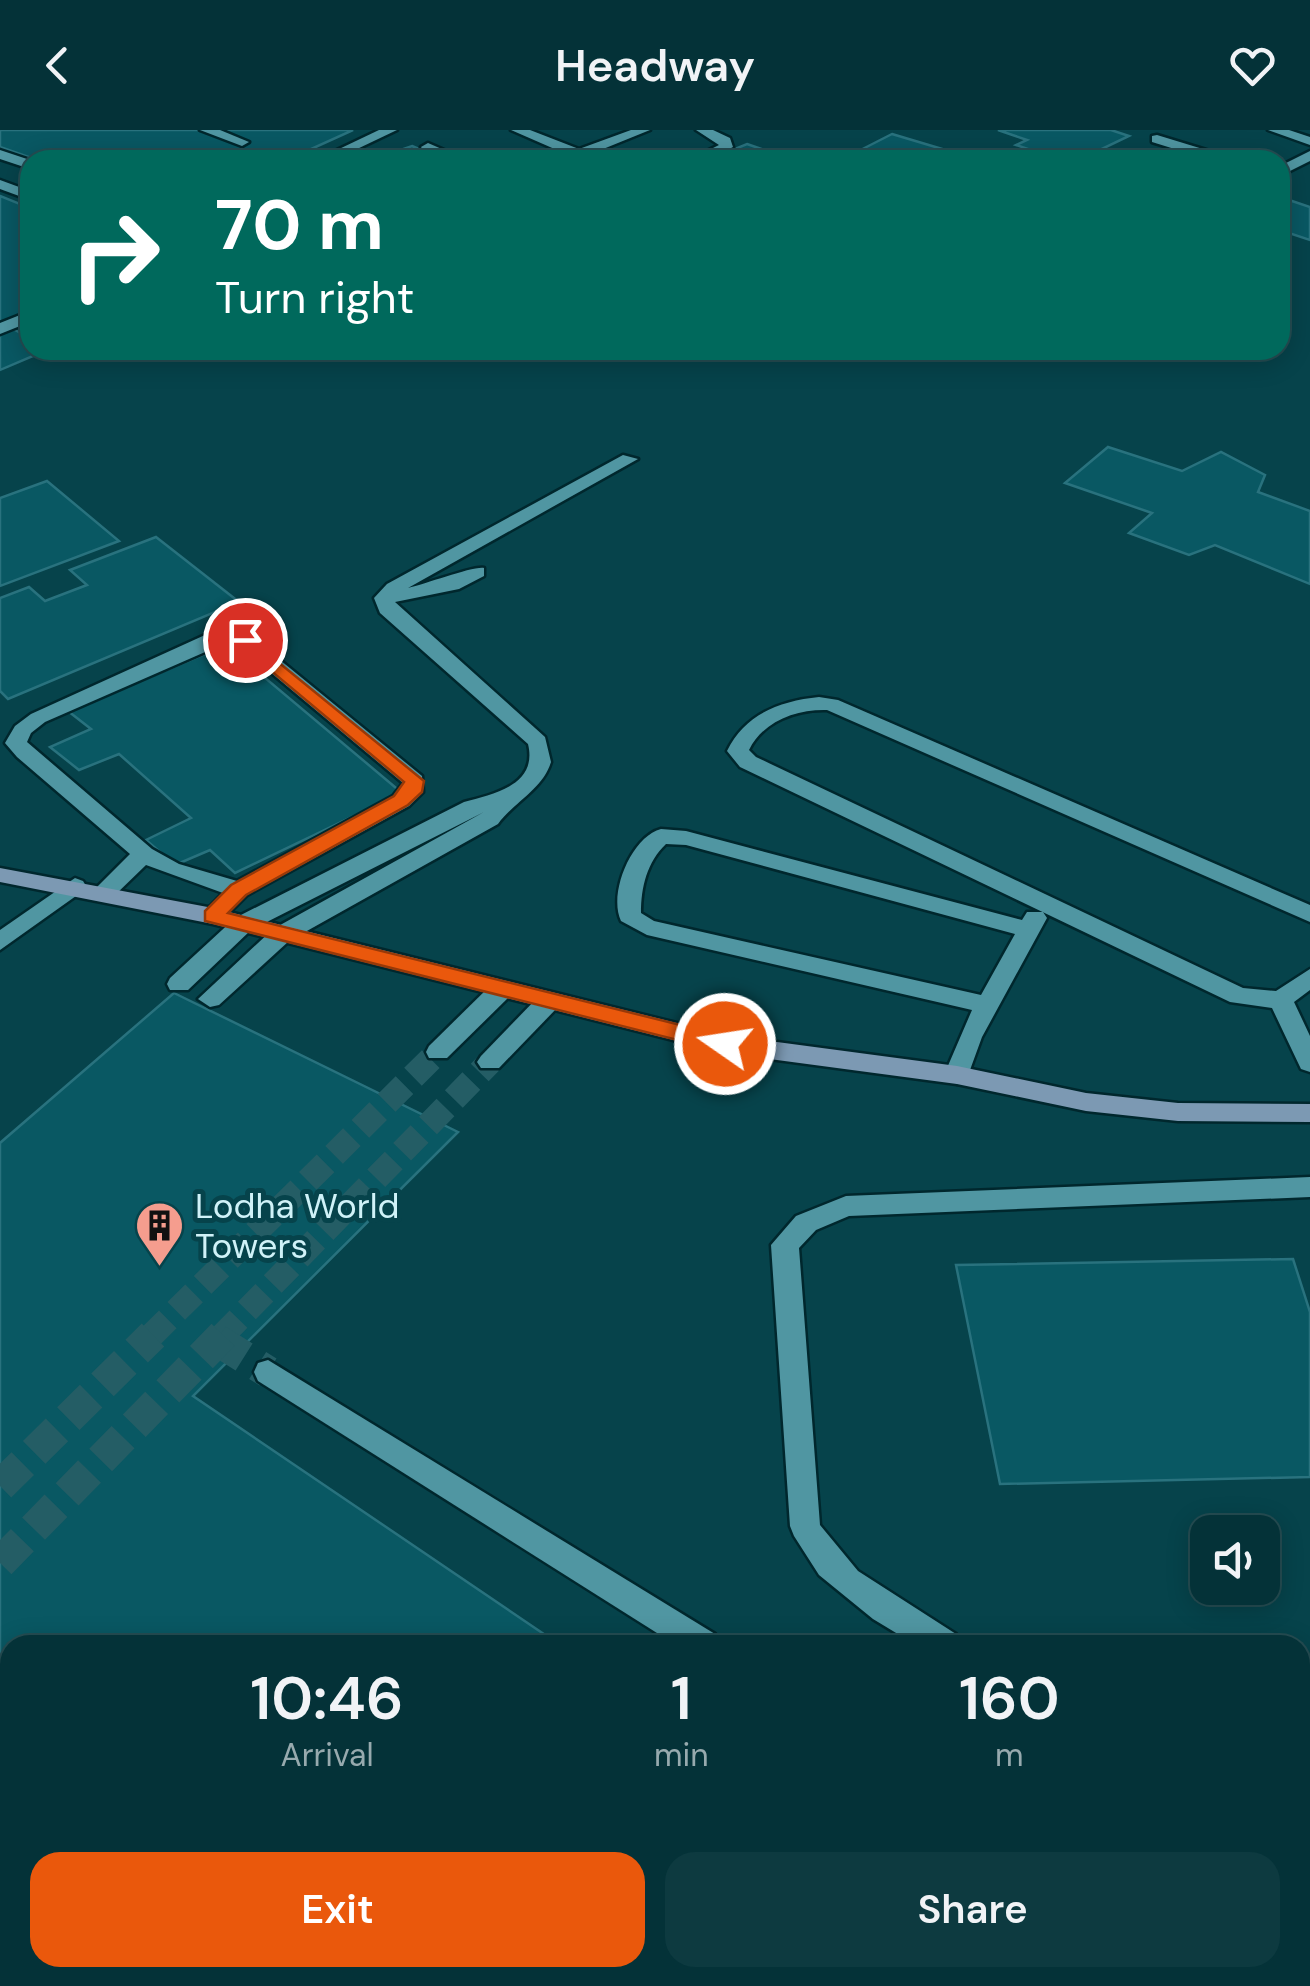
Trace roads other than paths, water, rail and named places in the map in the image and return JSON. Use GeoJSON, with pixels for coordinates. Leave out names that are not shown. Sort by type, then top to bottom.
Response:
{"type":"FeatureCollection","features":[{"type":"Feature","properties":{"kind":"street"},"geometry":{"type":"LineString","coordinates":[[207,130],[242,142]]}},
{"type":"Feature","properties":{"kind":"street"},"geometry":{"type":"LineString","coordinates":[[345,150],[390,130]]}},
{"type":"Feature","properties":{"kind":"street"},"geometry":{"type":"LineString","coordinates":[[518,130],[557,150]]}},
{"type":"Feature","properties":{"kind":"street"},"geometry":{"type":"LineString","coordinates":[[590,150],[644,130]]}},
{"type":"Feature","properties":{"kind":"street"},"geometry":{"type":"LineString","coordinates":[[703,130],[725,141],[726,146],[717,150]]}},
{"type":"Feature","properties":{"kind":"street"},"geometry":{"type":"LineString","coordinates":[[1274,130],[1310,141]]}},
{"type":"Feature","properties":{"kind":"street"},"geometry":{"type":"LineString","coordinates":[[1157,139],[1192,150]]}},
{"type":"Feature","properties":{"kind":"street"},"geometry":{"type":"LineString","coordinates":[[428,147],[434,150]]}},
{"type":"Feature","properties":{"kind":"street"},"geometry":{"type":"LineString","coordinates":[[384,598],[394,588],[630,459]]}},
{"type":"Feature","properties":{"kind":"street"},"geometry":{"type":"LineString","coordinates":[[384,598],[452,585],[477,572]]}},
{"type":"Feature","properties":{"kind":"street"},"geometry":{"type":"LineString","coordinates":[[210,999],[280,935],[490,819],[504,801],[539,773],[543,757],[538,742],[387,609],[384,598]]}},
{"type":"Feature","properties":{"kind":"street"},"geometry":{"type":"LineString","coordinates":[[213,916],[239,890],[401,801],[412,792],[414,781],[245,640],[229,636],[212,639],[38,718],[22,730],[16,743],[144,854],[171,870],[239,890]]}},
{"type":"Feature","properties":{"kind":"street"},"geometry":{"type":"LineString","coordinates":[[1310,914],[831,704],[808,702],[791,706],[742,739],[738,751],[748,762],[1043,906],[1239,996],[1281,1000],[1310,976]]}},
{"type":"Feature","properties":{"kind":"street"},"geometry":{"type":"LineString","coordinates":[[179,984],[243,924],[472,807],[504,801]]}},
{"type":"Feature","properties":{"kind":"street"},"geometry":{"type":"LineString","coordinates":[[987,1005],[646,926],[628,916],[628,899],[648,845],[661,836],[686,838],[1027,929]]}},
{"type":"Feature","properties":{"kind":"street"},"geometry":{"type":"LineString","coordinates":[[105,892],[144,854]]}},
{"type":"Feature","properties":{"kind":"street"},"geometry":{"type":"LineString","coordinates":[[0,875],[74,886],[213,916],[725,1044],[957,1075],[1086,1102],[1178,1112],[1310,1113]]}},
{"type":"Feature","properties":{"kind":"street"},"geometry":{"type":"LineString","coordinates":[[1,940],[74,886]]}},
{"type":"Feature","properties":{"kind":"street"},"geometry":{"type":"LineString","coordinates":[[957,1075],[987,1005],[1043,906]]}},
{"type":"Feature","properties":{"kind":"street"},"geometry":{"type":"LineString","coordinates":[[438,1052],[501,990]]}},
{"type":"Feature","properties":{"kind":"street"},"geometry":{"type":"LineString","coordinates":[[1281,1000],[1310,1063]]}},
{"type":"Feature","properties":{"kind":"street"},"geometry":{"type":"LineString","coordinates":[[490,1062],[548,1002]]}},
{"type":"Feature","properties":{"kind":"street"},"geometry":{"type":"LineString","coordinates":[[929,1635],[838,1577],[816,1554],[805,1526],[785,1244],[806,1223],[846,1206],[1310,1188]]}},
{"type":"Feature","properties":{"kind":"street"},"geometry":{"type":"LineString","coordinates":[[268,1372],[688,1635]]}},
{"type":"Feature","properties":{"kind":"tunnel"},"geometry":{"type":"LineString","coordinates":[[150,1337],[438,1052]]}},
{"type":"Feature","properties":{"kind":"tunnel"},"geometry":{"type":"LineString","coordinates":[[221,1337],[490,1062]]}},
{"type":"Feature","properties":{"kind":"tunnel"},"geometry":{"type":"LineString","coordinates":[[0,1486],[153,1335]]}},
{"type":"Feature","properties":{"kind":"tunnel"},"geometry":{"type":"LineString","coordinates":[[218,1340],[223,1335]]}},
{"type":"Feature","properties":{"kind":"tunnel"},"geometry":{"type":"LineString","coordinates":[[0,1563],[218,1340]]}},
{"type":"Feature","properties":{"kind":"tunnel"},"geometry":{"type":"LineString","coordinates":[[218,1340],[268,1372]]}},
{"type":"Feature","properties":{"kind":"place","name":"Lodha World Towers"},"geometry":{"type":"Point","coordinates":[160,1268]}}]}
